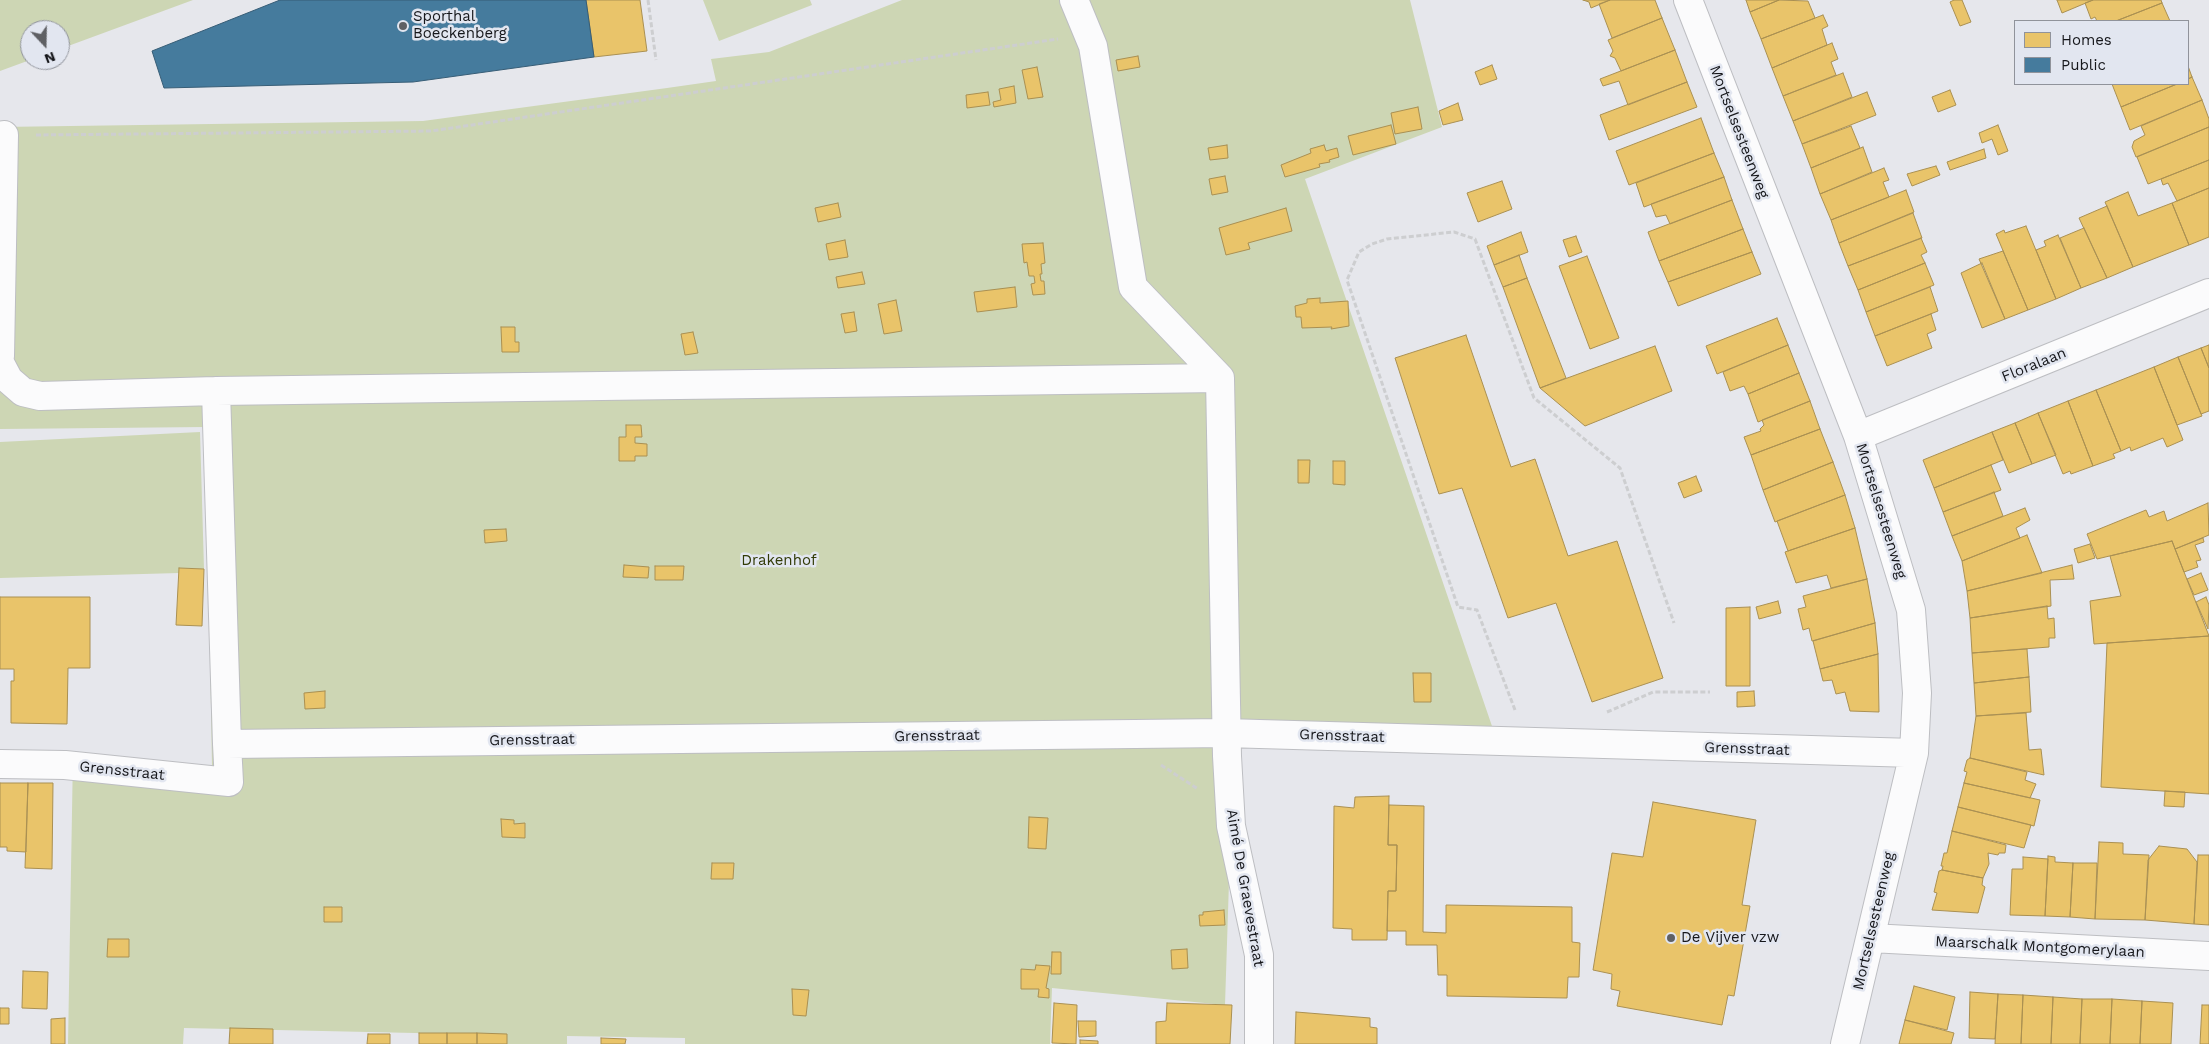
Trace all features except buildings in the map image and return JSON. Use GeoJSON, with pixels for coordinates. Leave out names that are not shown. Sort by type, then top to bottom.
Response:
{"type":"FeatureCollection","features":[{"type":"Feature","properties":{"kind":"street"},"geometry":{"type":"LineString","coordinates":[[1074,0],[1094,46],[1134,287],[1220,378]]}},
{"type":"Feature","properties":{"kind":"street","name":"Mortselsesteenweg"},"geometry":{"type":"LineString","coordinates":[[1688,0],[1858,436],[1911,610],[1917,693],[1914,753],[1845,1044]]}},
{"type":"Feature","properties":{"kind":"street"},"geometry":{"type":"LineString","coordinates":[[0,356],[4,135]]}},
{"type":"Feature","properties":{"kind":"street","name":"Floralaan"},"geometry":{"type":"LineString","coordinates":[[1858,436],[2209,293]]}},
{"type":"Feature","properties":{"kind":"street"},"geometry":{"type":"LineString","coordinates":[[0,363],[10,380],[23,392],[40,396],[216,391],[1220,378]]}},
{"type":"Feature","properties":{"kind":"street","name":"Aimé De Graevestraat"},"geometry":{"type":"LineString","coordinates":[[1220,378],[1225,732],[1231,826],[1259,955],[1259,1044]]}},
{"type":"Feature","properties":{"kind":"street"},"geometry":{"type":"LineString","coordinates":[[216,391],[227,744]]}},
{"type":"Feature","properties":{"kind":"street","name":"Grensstraat"},"geometry":{"type":"LineString","coordinates":[[0,764],[64,764],[229,782],[227,744],[1225,732],[1914,753]]}},
{"type":"Feature","properties":{"kind":"street","name":"Maarschalk Montgomerylaan"},"geometry":{"type":"LineString","coordinates":[[1871,938],[2209,956]]}},
{"type":"Feature","properties":{"kind":"path"},"geometry":{"type":"LineString","coordinates":[[648,0],[656,60]]}},
{"type":"Feature","properties":{"kind":"path"},"geometry":{"type":"LineString","coordinates":[[4,135],[431,131],[1088,34]]}},
{"type":"Feature","properties":{"kind":"path"},"geometry":{"type":"LineString","coordinates":[[1517,715],[1477,610],[1458,607],[1347,280],[1359,252],[1387,239],[1454,232],[1475,239],[1534,398],[1620,468],[1674,623]]}},
{"type":"Feature","properties":{"kind":"path"},"geometry":{"type":"LineString","coordinates":[[1604,713],[1653,692],[1710,692]]}},
{"type":"Feature","properties":{"kind":"path"},"geometry":{"type":"LineString","coordinates":[[1154,761],[1230,809]]}},
{"type":"Feature","properties":{"kind":"green space"},"geometry":{"type":"Polygon","coordinates":[[[0,0],[193,0],[70,45],[70,20],[20,20],[20,64],[0,71],[0,0]]]}},
{"type":"Feature","properties":{"kind":"green space"},"geometry":{"type":"Polygon","coordinates":[[[703,0],[810,0],[812,5],[719,41],[703,0]]]}},
{"type":"Feature","properties":{"kind":"green space","name":"Drakenhof"},"geometry":{"type":"Polygon","coordinates":[[[902,0],[1410,0],[1442,127],[1305,179],[1494,732],[1234,727],[1225,1005],[1052,988],[1050,1044],[685,1044],[685,1038],[567,1036],[567,1044],[507,1044],[507,1035],[184,1028],[183,1044],[68,1044],[73,754],[212,766],[206,427],[0,429],[0,127],[423,121],[667,88],[716,81],[711,59],[769,52],[902,0]]]}},
{"type":"Feature","properties":{"kind":"green space"},"geometry":{"type":"Polygon","coordinates":[[[200,432],[204,569],[179,568],[179,573],[0,578],[0,442],[200,432]]]}},
{"type":"Feature","properties":{"kind":"place","name":"Sporthal Boeckenberg"},"geometry":{"type":"Point","coordinates":[403,26]}},
{"type":"Feature","properties":{"kind":"place","name":"De Vijver vzw"},"geometry":{"type":"Point","coordinates":[1671,938]}}]}
